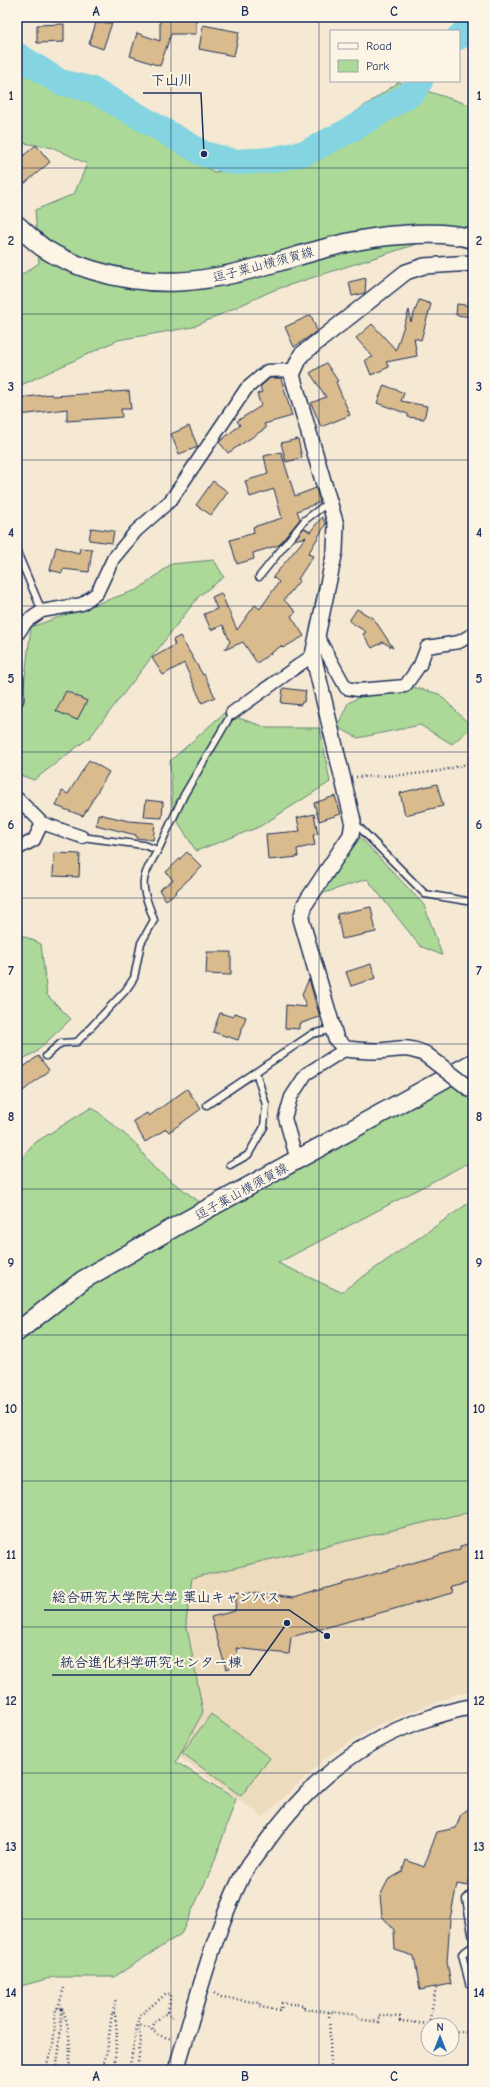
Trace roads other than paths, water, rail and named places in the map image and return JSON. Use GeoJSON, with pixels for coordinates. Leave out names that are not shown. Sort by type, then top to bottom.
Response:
{"type":"FeatureCollection","features":[{"type":"Feature","properties":{"kind":"main road","name":"逗子葉山横須賀線"},"geometry":{"type":"LineString","coordinates":[[17,225],[46,249],[76,265],[117,278],[157,283],[208,279],[256,268],[307,252],[371,236],[426,233],[469,238]]}},
{"type":"Feature","properties":{"kind":"main road","name":"逗子葉山横須賀線"},"geometry":{"type":"LineString","coordinates":[[17,1332],[83,1280],[473,1063]]}},
{"type":"Feature","properties":{"kind":"street"},"geometry":{"type":"LineString","coordinates":[[346,1049],[336,1039],[301,919],[305,904],[351,835],[353,821],[313,656],[334,551],[336,525],[298,400],[292,375],[301,355],[406,272],[424,266],[461,266],[473,263]]}},
{"type":"Feature","properties":{"kind":"street"},"geometry":{"type":"LineString","coordinates":[[17,635],[27,622],[42,611],[82,604],[97,593],[113,559],[136,531],[171,500],[246,389],[267,371],[294,370]]}},
{"type":"Feature","properties":{"kind":"street"},"geometry":{"type":"LineString","coordinates":[[317,635],[346,688],[358,690],[405,686],[420,665],[426,647],[459,642],[473,634]]}},
{"type":"Feature","properties":{"kind":"street"},"geometry":{"type":"LineString","coordinates":[[232,714],[313,656]]}},
{"type":"Feature","properties":{"kind":"street"},"geometry":{"type":"LineString","coordinates":[[17,678],[17,700]]}},
{"type":"Feature","properties":{"kind":"street"},"geometry":{"type":"LineString","coordinates":[[17,798],[42,823],[82,837]]}},
{"type":"Feature","properties":{"kind":"street"},"geometry":{"type":"LineString","coordinates":[[17,849],[34,840],[42,823]]}},
{"type":"Feature","properties":{"kind":"street"},"geometry":{"type":"LineString","coordinates":[[297,1160],[285,1118],[291,1097],[306,1074],[346,1049],[376,1051],[404,1047],[411,1048],[424,1054],[473,1091]]}},
{"type":"Feature","properties":{"kind":"street"},"geometry":{"type":"LineString","coordinates":[[176,2070],[225,1914],[243,1874],[280,1823],[324,1777],[371,1742],[416,1722],[461,1708],[473,1707]]}},
{"type":"Feature","properties":{"kind":"lane"},"geometry":{"type":"LineString","coordinates":[[258,577],[306,520],[329,502]]}},
{"type":"Feature","properties":{"kind":"lane"},"geometry":{"type":"LineString","coordinates":[[17,552],[42,611]]}},
{"type":"Feature","properties":{"kind":"lane"},"geometry":{"type":"LineString","coordinates":[[46,1056],[61,1043],[77,1042],[126,990],[134,978],[141,943],[154,920],[143,890],[144,873],[158,850],[184,795],[232,714]]}},
{"type":"Feature","properties":{"kind":"lane"},"geometry":{"type":"LineString","coordinates":[[353,821],[425,894],[473,902]]}},
{"type":"Feature","properties":{"kind":"lane"},"geometry":{"type":"LineString","coordinates":[[82,837],[144,845],[158,850]]}},
{"type":"Feature","properties":{"kind":"lane"},"geometry":{"type":"LineString","coordinates":[[207,1105],[312,1034],[334,1030]]}},
{"type":"Feature","properties":{"kind":"lane"},"geometry":{"type":"LineString","coordinates":[[230,1165],[248,1155],[264,1127],[266,1105],[256,1072]]}},
{"type":"Feature","properties":{"kind":"lane"},"geometry":{"type":"LineString","coordinates":[[473,1892],[466,1899],[473,1938]]}},
{"type":"Feature","properties":{"kind":"lane"},"geometry":{"type":"LineString","coordinates":[[473,1946],[462,1954],[469,1982],[473,1984]]}},
{"type":"Feature","properties":{"kind":"waterway"},"geometry":{"type":"LineString","coordinates":[[460,36],[473,25]]}},
{"type":"Feature","properties":{"kind":"waterway"},"geometry":{"type":"LineString","coordinates":[[17,55],[60,82],[93,90],[204,154],[235,162],[270,160],[305,153],[350,130],[413,92],[419,82]]}},
{"type":"Feature","properties":{"kind":"place","name":"下山川"},"geometry":{"type":"Point","coordinates":[204,154]}},
{"type":"Feature","properties":{"kind":"place","name":"統合進化科学研究センター棟"},"geometry":{"type":"Point","coordinates":[287,1623]}},
{"type":"Feature","properties":{"kind":"place","name":"総合研究大学院大学 葉山キャンパス"},"geometry":{"type":"Point","coordinates":[327,1636]}}]}
